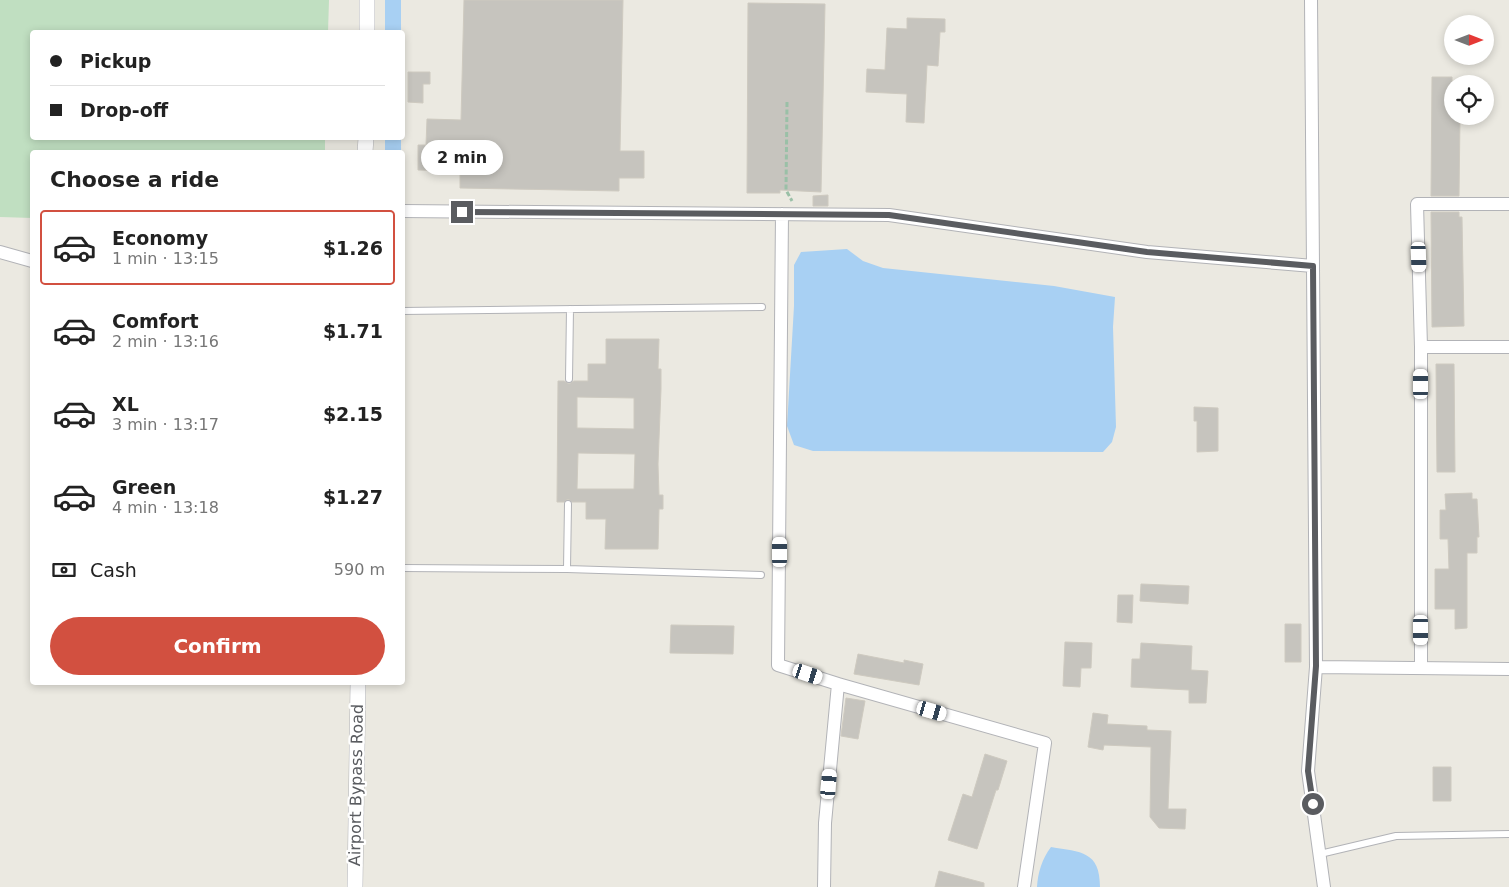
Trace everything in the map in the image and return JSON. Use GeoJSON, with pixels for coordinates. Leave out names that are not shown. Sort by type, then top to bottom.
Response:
{"type":"FeatureCollection","features":[{"type":"Feature","properties":{"kind":"street"},"geometry":{"type":"LineString","coordinates":[[367,0],[367,30]]}},
{"type":"Feature","properties":{"kind":"street"},"geometry":{"type":"LineString","coordinates":[[1311,0],[1316,666],[1308,771],[1324,887]]}},
{"type":"Feature","properties":{"kind":"street"},"geometry":{"type":"LineString","coordinates":[[1421,668],[1421,347],[1417,204],[1509,204]]}},
{"type":"Feature","properties":{"kind":"street"},"geometry":{"type":"LineString","coordinates":[[405,211],[889,215],[1147,252],[1313,266]]}},
{"type":"Feature","properties":{"kind":"street"},"geometry":{"type":"LineString","coordinates":[[782,214],[778,665],[1045,743],[1024,887]]}},
{"type":"Feature","properties":{"kind":"street"},"geometry":{"type":"LineString","coordinates":[[0,252],[30,260]]}},
{"type":"Feature","properties":{"kind":"street"},"geometry":{"type":"LineString","coordinates":[[1421,347],[1509,347]]}},
{"type":"Feature","properties":{"kind":"street"},"geometry":{"type":"LineString","coordinates":[[1316,666],[1509,669]]}},
{"type":"Feature","properties":{"kind":"street"},"geometry":{"type":"LineString","coordinates":[[824,887],[825,823],[838,684]]}},
{"type":"Feature","properties":{"kind":"street","name":"Airport Bypass Road"},"geometry":{"type":"LineString","coordinates":[[355,887],[358,685]]}},
{"type":"Feature","properties":{"kind":"lane"},"geometry":{"type":"LineString","coordinates":[[405,310],[762,307]]}},
{"type":"Feature","properties":{"kind":"lane"},"geometry":{"type":"LineString","coordinates":[[569,379],[570,309]]}},
{"type":"Feature","properties":{"kind":"lane"},"geometry":{"type":"LineString","coordinates":[[567,569],[568,504]]}},
{"type":"Feature","properties":{"kind":"lane"},"geometry":{"type":"LineString","coordinates":[[405,568],[567,569],[761,575]]}},
{"type":"Feature","properties":{"kind":"lane"},"geometry":{"type":"LineString","coordinates":[[1320,854],[1396,836],[1509,834]]}},
{"type":"Feature","properties":{"kind":"path"},"geometry":{"type":"LineString","coordinates":[[787,102],[786,190],[800,214]]}},
{"type":"Feature","properties":{"kind":"green space"},"geometry":{"type":"Polygon","coordinates":[[[0,0],[329,0],[328,30],[30,30],[30,140],[325,140],[325,150],[30,150],[30,218],[0,217],[0,0]]]}},
{"type":"Feature","properties":{"kind":"water"},"geometry":{"type":"Polygon","coordinates":[[[847,249],[863,261],[883,268],[1054,286],[1115,297],[1113,327],[1116,427],[1112,442],[1103,452],[813,451],[794,445],[787,426],[794,306],[794,265],[801,252],[847,249]]]}},
{"type":"Feature","properties":{"kind":"water"},"geometry":{"type":"Polygon","coordinates":[[[1051,847],[1087,855],[1097,866],[1100,887],[1037,887],[1041,866],[1051,847]]]}},
{"type":"Feature","properties":{"kind":"building"},"geometry":{"type":"Polygon","coordinates":[[[464,0],[623,0],[620,151],[644,151],[644,178],[619,178],[619,191],[460,188],[460,171],[418,170],[418,145],[426,145],[427,119],[461,120],[464,0]]]}},
{"type":"Feature","properties":{"kind":"building"},"geometry":{"type":"Polygon","coordinates":[[[748,3],[825,4],[821,192],[780,190],[780,193],[747,193],[748,3]]]}},
{"type":"Feature","properties":{"kind":"building"},"geometry":{"type":"Polygon","coordinates":[[[907,18],[945,19],[945,32],[940,32],[938,66],[927,65],[924,123],[906,122],[907,94],[866,92],[867,69],[885,70],[887,28],[907,29],[907,18]]]}},
{"type":"Feature","properties":{"kind":"building"},"geometry":{"type":"Polygon","coordinates":[[[408,72],[430,72],[430,84],[423,84],[423,103],[408,102],[408,72]]]}},
{"type":"Feature","properties":{"kind":"building"},"geometry":{"type":"Polygon","coordinates":[[[1432,77],[1444,77],[1444,125],[1460,125],[1459,196],[1431,196],[1432,77]]]}},
{"type":"Feature","properties":{"kind":"building"},"geometry":{"type":"Polygon","coordinates":[[[828,195],[828,206],[813,206],[813,196],[828,195]]]}},
{"type":"Feature","properties":{"kind":"building"},"geometry":{"type":"Polygon","coordinates":[[[1431,212],[1459,212],[1459,217],[1462,217],[1464,326],[1432,327],[1431,212]]]}},
{"type":"Feature","properties":{"kind":"building"},"geometry":{"type":"Polygon","coordinates":[[[606,339],[659,339],[658,369],[661,369],[661,389],[658,464],[659,495],[663,495],[663,509],[659,509],[658,549],[605,549],[606,519],[586,519],[586,502],[572,502],[568,499],[564,502],[557,502],[558,381],[564,381],[569,384],[574,381],[588,381],[588,364],[606,364],[606,339]],[[577,397],[577,428],[634,429],[634,398],[577,397]],[[578,453],[577,489],[634,489],[635,454],[578,453]]]}},
{"type":"Feature","properties":{"kind":"building"},"geometry":{"type":"Polygon","coordinates":[[[1436,364],[1454,364],[1455,472],[1437,472],[1436,364]]]}},
{"type":"Feature","properties":{"kind":"building"},"geometry":{"type":"Polygon","coordinates":[[[1194,407],[1218,408],[1218,451],[1197,452],[1197,421],[1194,421],[1194,407]]]}},
{"type":"Feature","properties":{"kind":"building"},"geometry":{"type":"Polygon","coordinates":[[[1472,493],[1472,499],[1477,499],[1479,537],[1477,537],[1477,553],[1467,553],[1467,628],[1455,629],[1455,609],[1435,609],[1435,569],[1449,569],[1448,539],[1440,539],[1440,510],[1446,510],[1445,494],[1472,493]]]}},
{"type":"Feature","properties":{"kind":"building"},"geometry":{"type":"Polygon","coordinates":[[[1141,584],[1189,586],[1188,604],[1140,601],[1141,584]]]}},
{"type":"Feature","properties":{"kind":"building"},"geometry":{"type":"Polygon","coordinates":[[[1118,595],[1133,595],[1132,623],[1117,622],[1118,595]]]}},
{"type":"Feature","properties":{"kind":"building"},"geometry":{"type":"Polygon","coordinates":[[[1285,624],[1301,624],[1301,662],[1285,662],[1285,624]]]}},
{"type":"Feature","properties":{"kind":"building"},"geometry":{"type":"Polygon","coordinates":[[[671,625],[734,626],[733,654],[670,653],[671,625]]]}},
{"type":"Feature","properties":{"kind":"building"},"geometry":{"type":"Polygon","coordinates":[[[1065,642],[1092,643],[1091,668],[1081,668],[1080,687],[1063,686],[1065,642]]]}},
{"type":"Feature","properties":{"kind":"building"},"geometry":{"type":"Polygon","coordinates":[[[1141,643],[1192,646],[1191,670],[1208,671],[1206,703],[1189,703],[1189,690],[1131,687],[1132,659],[1140,659],[1141,643]]]}},
{"type":"Feature","properties":{"kind":"building"},"geometry":{"type":"Polygon","coordinates":[[[858,654],[904,663],[904,660],[923,664],[919,685],[854,674],[858,654]]]}},
{"type":"Feature","properties":{"kind":"building"},"geometry":{"type":"Polygon","coordinates":[[[846,698],[865,701],[858,739],[841,736],[846,698]]]}},
{"type":"Feature","properties":{"kind":"building"},"geometry":{"type":"Polygon","coordinates":[[[1093,713],[1108,715],[1107,724],[1147,726],[1147,730],[1171,731],[1168,809],[1186,809],[1185,829],[1159,828],[1150,817],[1151,747],[1104,745],[1103,750],[1088,747],[1093,713]]]}},
{"type":"Feature","properties":{"kind":"building"},"geometry":{"type":"Polygon","coordinates":[[[985,754],[1007,761],[977,849],[948,840],[963,794],[972,797],[985,754]]]}},
{"type":"Feature","properties":{"kind":"building"},"geometry":{"type":"Polygon","coordinates":[[[1433,767],[1451,767],[1451,801],[1433,801],[1433,767]]]}},
{"type":"Feature","properties":{"kind":"building"},"geometry":{"type":"Polygon","coordinates":[[[939,871],[984,883],[984,887],[935,887],[939,871]]]}},
{"type":"Feature","properties":{"kind":"waterway"},"geometry":{"type":"LineString","coordinates":[[393,0],[393,30]]}},
{"type":"Feature","properties":{"kind":"waterway"},"geometry":{"type":"LineString","coordinates":[[393,140],[393,150]]}},
{"type":"Feature","properties":{"kind":"route"},"geometry":{"type":"LineString","coordinates":[[462,212],[889,215],[1147,252],[1313,266],[1316,666],[1308,771],[1313,804]]}}]}
